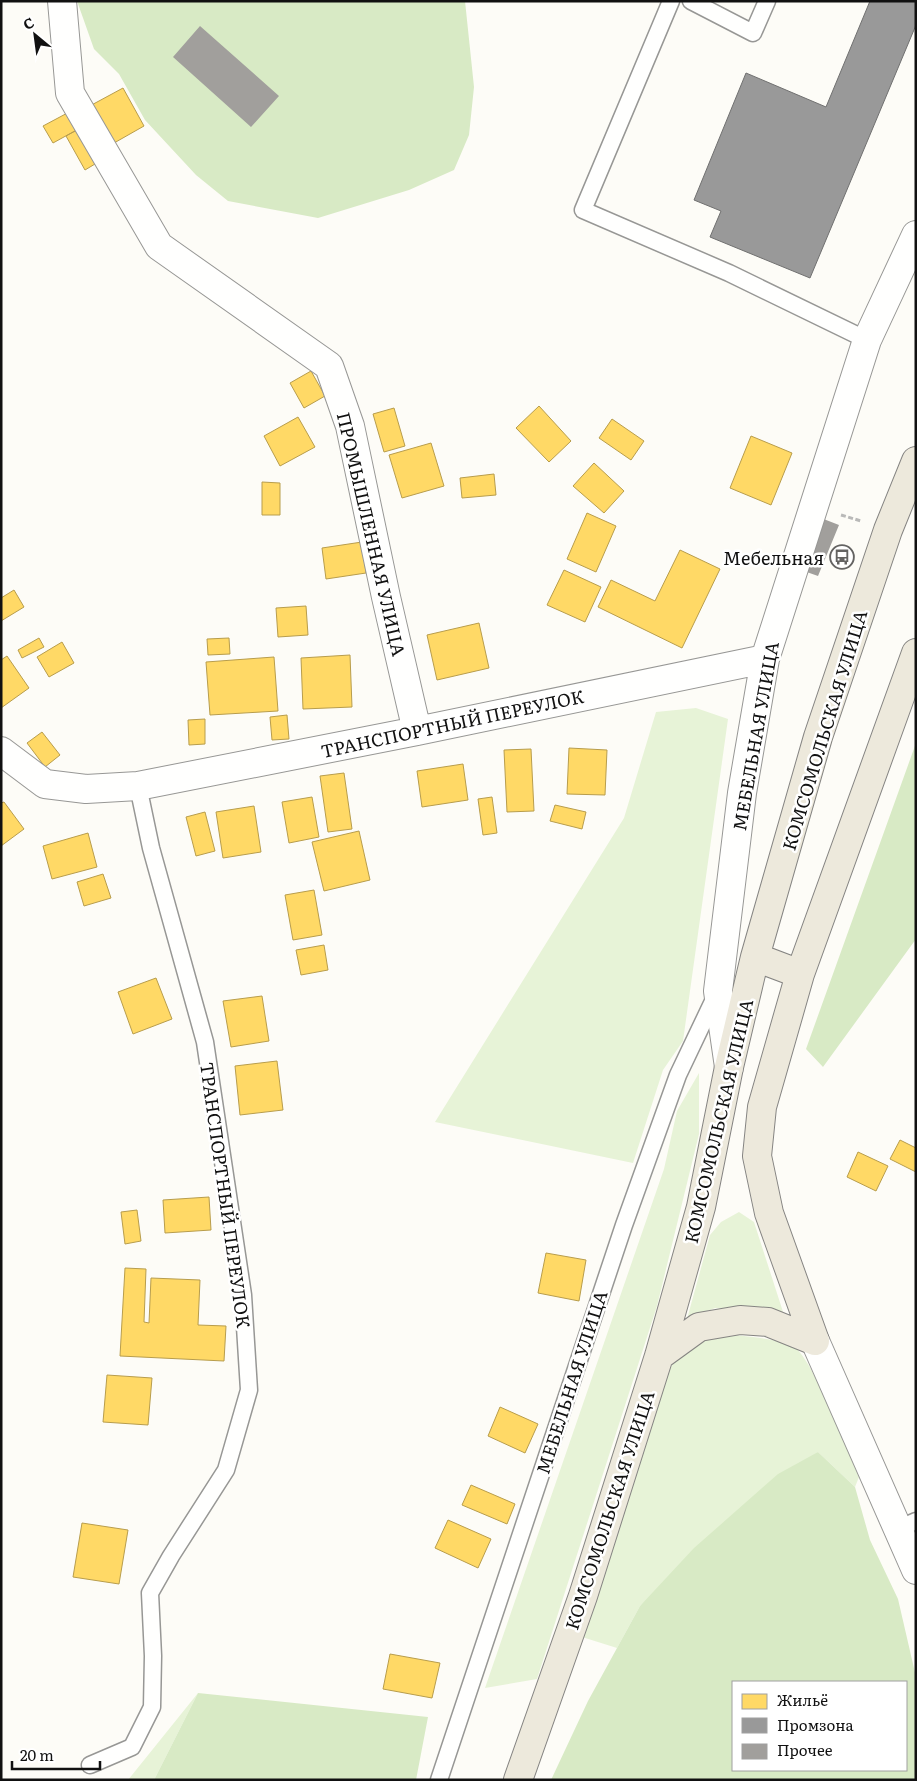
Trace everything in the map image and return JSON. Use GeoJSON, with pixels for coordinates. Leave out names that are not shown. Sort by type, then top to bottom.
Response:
{"type":"FeatureCollection","features":[{"type":"Feature","properties":{"kind":"main road","name":"КОМСОМОЛЬСКАЯ УЛИЦА"},"geometry":{"type":"LineString","coordinates":[[518,1780],[583,1596],[660,1356],[701,1207],[729,1067],[755,958],[818,737],[888,530],[916,461]]}},
{"type":"Feature","properties":{"kind":"main road"},"geometry":{"type":"LineString","coordinates":[[815,1340],[769,1213],[757,1156],[762,1107],[800,974],[916,653]]}},
{"type":"Feature","properties":{"kind":"main road"},"geometry":{"type":"LineString","coordinates":[[755,958],[800,974]]}},
{"type":"Feature","properties":{"kind":"main road"},"geometry":{"type":"LineString","coordinates":[[660,1356],[700,1327],[740,1320],[768,1322],[815,1340]]}},
{"type":"Feature","properties":{"kind":"street","name":"ПРОМЫШЛЕННАЯ УЛИЦА"},"geometry":{"type":"LineString","coordinates":[[62,1],[70,93],[158,246],[329,366],[350,426],[386,597],[417,731]]}},
{"type":"Feature","properties":{"kind":"street","name":"МЕБЕЛЬНАЯ УЛИЦА"},"geometry":{"type":"LineString","coordinates":[[729,1067],[718,991],[742,794],[765,659],[867,340],[916,235]]}},
{"type":"Feature","properties":{"kind":"street","name":"ТРАНСПОРТНЫЙ ПЕРЕУЛОК"},"geometry":{"type":"LineString","coordinates":[[1,751],[45,784],[86,789],[138,786],[765,659]]}},
{"type":"Feature","properties":{"kind":"street"},"geometry":{"type":"LineString","coordinates":[[815,1340],[907,1525],[916,1570]]}},
{"type":"Feature","properties":{"kind":"lane"},"geometry":{"type":"LineString","coordinates":[[671,1],[583,210],[729,273],[867,340]]}},
{"type":"Feature","properties":{"kind":"lane"},"geometry":{"type":"LineString","coordinates":[[692,1],[753,33],[768,1]]}},
{"type":"Feature","properties":{"kind":"lane","name":"ТРАНСПОРТНЫЙ ПЕРЕУЛОК"},"geometry":{"type":"LineString","coordinates":[[90,1765],[132,1747],[152,1707],[153,1656],[150,1594],[226,1470],[250,1390],[244,1295],[204,1042],[151,848],[138,786]]}},
{"type":"Feature","properties":{"kind":"lane","name":"МЕБЕЛЬНАЯ УЛИЦА"},"geometry":{"type":"LineString","coordinates":[[439,1780],[624,1225],[678,1074],[718,991]]}},
{"type":"Feature","properties":{"kind":"green space"},"geometry":{"type":"Polygon","coordinates":[[[77,1],[465,1],[474,87],[469,135],[454,170],[409,190],[318,218],[228,201],[196,175],[145,120],[119,74],[94,49],[77,1]]]}},
{"type":"Feature","properties":{"kind":"green space"},"geometry":{"type":"Polygon","coordinates":[[[696,708],[728,719],[683,1041],[663,1070],[633,1163],[435,1122],[624,818],[656,712],[696,708]]]}},
{"type":"Feature","properties":{"kind":"green space"},"geometry":{"type":"Polygon","coordinates":[[[916,743],[916,939],[823,1067],[806,1049],[916,743]]]}},
{"type":"Feature","properties":{"kind":"green space"},"geometry":{"type":"Polygon","coordinates":[[[699,1073],[699,1134],[657,1306],[537,1679],[485,1688],[664,1169],[677,1111],[699,1073]]]}},
{"type":"Feature","properties":{"kind":"green space"},"geometry":{"type":"Polygon","coordinates":[[[739,1212],[754,1222],[785,1318],[765,1313],[715,1308],[687,1319],[710,1235],[721,1222],[739,1212]]]}},
{"type":"Feature","properties":{"kind":"green space"},"geometry":{"type":"Polygon","coordinates":[[[723,1334],[779,1341],[794,1347],[802,1355],[820,1386],[859,1477],[855,1487],[818,1452],[640,1606],[617,1648],[582,1637],[667,1373],[681,1352],[701,1340],[723,1334]]]}},
{"type":"Feature","properties":{"kind":"green space"},"geometry":{"type":"Polygon","coordinates":[[[818,1452],[855,1487],[870,1540],[898,1599],[916,1677],[916,1780],[551,1780],[588,1701],[640,1606],[694,1548],[778,1474],[818,1452]]]}},
{"type":"Feature","properties":{"kind":"green space"},"geometry":{"type":"Polygon","coordinates":[[[198,1693],[154,1780],[128,1780],[198,1693]]]}},
{"type":"Feature","properties":{"kind":"green space"},"geometry":{"type":"Polygon","coordinates":[[[198,1693],[428,1717],[416,1780],[154,1780],[198,1693]]]}},
{"type":"Feature","properties":{"kind":"building: Жильё"},"geometry":{"type":"Polygon","coordinates":[[[123,88],[144,126],[107,147],[86,108],[123,88]]]}},
{"type":"Feature","properties":{"kind":"building: Жильё"},"geometry":{"type":"Polygon","coordinates":[[[73,110],[82,127],[53,143],[43,126],[73,110]]]}},
{"type":"Feature","properties":{"kind":"building: Жильё"},"geometry":{"type":"Polygon","coordinates":[[[77,130],[95,164],[85,170],[66,136],[77,130]]]}},
{"type":"Feature","properties":{"kind":"building: Жильё"},"geometry":{"type":"Polygon","coordinates":[[[311,371],[325,396],[304,408],[290,383],[311,371]]]}},
{"type":"Feature","properties":{"kind":"building: Жильё"},"geometry":{"type":"Polygon","coordinates":[[[539,406],[571,441],[549,462],[516,428],[539,406]]]}},
{"type":"Feature","properties":{"kind":"building: Жильё"},"geometry":{"type":"Polygon","coordinates":[[[394,408],[405,446],[384,452],[373,414],[394,408]]]}},
{"type":"Feature","properties":{"kind":"building: Жильё"},"geometry":{"type":"Polygon","coordinates":[[[298,417],[315,447],[280,466],[264,436],[298,417]]]}},
{"type":"Feature","properties":{"kind":"building: Жильё"},"geometry":{"type":"Polygon","coordinates":[[[612,419],[644,441],[631,460],[599,438],[612,419]]]}},
{"type":"Feature","properties":{"kind":"building: Жильё"},"geometry":{"type":"Polygon","coordinates":[[[751,436],[792,453],[771,505],[730,488],[751,436]]]}},
{"type":"Feature","properties":{"kind":"building: Жильё"},"geometry":{"type":"Polygon","coordinates":[[[431,443],[444,486],[402,498],[389,455],[431,443]]]}},
{"type":"Feature","properties":{"kind":"building: Жильё"},"geometry":{"type":"Polygon","coordinates":[[[594,463],[624,491],[604,513],[573,486],[594,463]]]}},
{"type":"Feature","properties":{"kind":"building: Жильё"},"geometry":{"type":"Polygon","coordinates":[[[494,474],[496,495],[462,498],[460,478],[494,474]]]}},
{"type":"Feature","properties":{"kind":"building: Жильё"},"geometry":{"type":"Polygon","coordinates":[[[262,482],[280,483],[280,515],[262,515],[262,482]]]}},
{"type":"Feature","properties":{"kind":"building: Жильё"},"geometry":{"type":"Polygon","coordinates":[[[587,513],[616,526],[596,572],[567,559],[587,513]]]}},
{"type":"Feature","properties":{"kind":"building: Жильё"},"geometry":{"type":"Polygon","coordinates":[[[362,542],[366,573],[326,579],[322,548],[362,542]]]}},
{"type":"Feature","properties":{"kind":"building: Жильё"},"geometry":{"type":"Polygon","coordinates":[[[680,550],[720,569],[682,648],[598,607],[611,580],[655,601],[680,550]]]}},
{"type":"Feature","properties":{"kind":"building: Жильё"},"geometry":{"type":"Polygon","coordinates":[[[564,570],[601,587],[585,622],[547,605],[564,570]]]}},
{"type":"Feature","properties":{"kind":"building: Жильё"},"geometry":{"type":"Polygon","coordinates":[[[14,590],[24,607],[1,621],[1,598],[14,590]]]}},
{"type":"Feature","properties":{"kind":"building: Жильё"},"geometry":{"type":"Polygon","coordinates":[[[306,606],[308,635],[278,637],[276,608],[306,606]]]}},
{"type":"Feature","properties":{"kind":"building: Жильё"},"geometry":{"type":"Polygon","coordinates":[[[479,623],[489,668],[437,680],[427,635],[479,623]]]}},
{"type":"Feature","properties":{"kind":"building: Жильё"},"geometry":{"type":"Polygon","coordinates":[[[39,638],[44,647],[22,658],[18,650],[39,638]]]}},
{"type":"Feature","properties":{"kind":"building: Жильё"},"geometry":{"type":"Polygon","coordinates":[[[229,638],[230,654],[208,655],[207,639],[229,638]]]}},
{"type":"Feature","properties":{"kind":"building: Жильё"},"geometry":{"type":"Polygon","coordinates":[[[62,642],[74,663],[49,677],[37,657],[62,642]]]}},
{"type":"Feature","properties":{"kind":"building: Жильё"},"geometry":{"type":"Polygon","coordinates":[[[350,655],[352,707],[303,709],[301,658],[350,655]]]}},
{"type":"Feature","properties":{"kind":"building: Жильё"},"geometry":{"type":"Polygon","coordinates":[[[7,656],[29,688],[1,708],[1,660],[7,656]]]}},
{"type":"Feature","properties":{"kind":"building: Жильё"},"geometry":{"type":"Polygon","coordinates":[[[274,657],[278,711],[210,715],[206,662],[274,657]]]}},
{"type":"Feature","properties":{"kind":"building: Жильё"},"geometry":{"type":"Polygon","coordinates":[[[287,715],[289,739],[272,740],[270,717],[287,715]]]}},
{"type":"Feature","properties":{"kind":"building: Жильё"},"geometry":{"type":"Polygon","coordinates":[[[205,719],[205,744],[189,745],[188,720],[205,719]]]}},
{"type":"Feature","properties":{"kind":"building: Жильё"},"geometry":{"type":"Polygon","coordinates":[[[42,732],[60,755],[45,767],[27,743],[42,732]]]}},
{"type":"Feature","properties":{"kind":"building: Жильё"},"geometry":{"type":"Polygon","coordinates":[[[569,748],[607,750],[605,795],[567,794],[569,748]]]}},
{"type":"Feature","properties":{"kind":"building: Жильё"},"geometry":{"type":"Polygon","coordinates":[[[531,749],[534,811],[507,812],[504,750],[531,749]]]}},
{"type":"Feature","properties":{"kind":"building: Жильё"},"geometry":{"type":"Polygon","coordinates":[[[463,764],[468,800],[422,807],[417,771],[463,764]]]}},
{"type":"Feature","properties":{"kind":"building: Жильё"},"geometry":{"type":"Polygon","coordinates":[[[344,773],[352,829],[328,832],[320,776],[344,773]]]}},
{"type":"Feature","properties":{"kind":"building: Жильё"},"geometry":{"type":"Polygon","coordinates":[[[312,797],[319,837],[289,843],[282,802],[312,797]]]}},
{"type":"Feature","properties":{"kind":"building: Жильё"},"geometry":{"type":"Polygon","coordinates":[[[492,797],[497,833],[483,835],[478,799],[492,797]]]}},
{"type":"Feature","properties":{"kind":"building: Жильё"},"geometry":{"type":"Polygon","coordinates":[[[4,802],[24,829],[1,846],[1,803],[4,802]]]}},
{"type":"Feature","properties":{"kind":"building: Жильё"},"geometry":{"type":"Polygon","coordinates":[[[555,805],[586,812],[582,829],[550,821],[555,805]]]}},
{"type":"Feature","properties":{"kind":"building: Жильё"},"geometry":{"type":"Polygon","coordinates":[[[254,806],[261,852],[223,858],[216,812],[254,806]]]}},
{"type":"Feature","properties":{"kind":"building: Жильё"},"geometry":{"type":"Polygon","coordinates":[[[205,812],[215,851],[196,856],[186,817],[205,812]]]}},
{"type":"Feature","properties":{"kind":"building: Жильё"},"geometry":{"type":"Polygon","coordinates":[[[359,831],[370,880],[324,891],[312,842],[359,831]]]}},
{"type":"Feature","properties":{"kind":"building: Жильё"},"geometry":{"type":"Polygon","coordinates":[[[88,833],[97,867],[52,879],[43,846],[88,833]]]}},
{"type":"Feature","properties":{"kind":"building: Жильё"},"geometry":{"type":"Polygon","coordinates":[[[103,874],[111,898],[84,906],[77,882],[103,874]]]}},
{"type":"Feature","properties":{"kind":"building: Жильё"},"geometry":{"type":"Polygon","coordinates":[[[314,890],[322,935],[293,940],[285,895],[314,890]]]}},
{"type":"Feature","properties":{"kind":"building: Жильё"},"geometry":{"type":"Polygon","coordinates":[[[324,945],[328,970],[301,975],[296,950],[324,945]]]}},
{"type":"Feature","properties":{"kind":"building: Жильё"},"geometry":{"type":"Polygon","coordinates":[[[156,978],[172,1019],[133,1034],[118,992],[156,978]]]}},
{"type":"Feature","properties":{"kind":"building: Жильё"},"geometry":{"type":"Polygon","coordinates":[[[262,996],[269,1041],[231,1047],[223,1001],[262,996]]]}},
{"type":"Feature","properties":{"kind":"building: Жильё"},"geometry":{"type":"Polygon","coordinates":[[[277,1061],[283,1110],[240,1115],[235,1066],[277,1061]]]}},
{"type":"Feature","properties":{"kind":"building: Жильё"},"geometry":{"type":"Polygon","coordinates":[[[900,1140],[916,1148],[916,1172],[890,1159],[900,1140]]]}},
{"type":"Feature","properties":{"kind":"building: Жильё"},"geometry":{"type":"Polygon","coordinates":[[[858,1152],[888,1166],[876,1191],[847,1177],[858,1152]]]}},
{"type":"Feature","properties":{"kind":"building: Жильё"},"geometry":{"type":"Polygon","coordinates":[[[209,1197],[211,1230],[165,1233],[163,1200],[209,1197]]]}},
{"type":"Feature","properties":{"kind":"building: Жильё"},"geometry":{"type":"Polygon","coordinates":[[[137,1210],[141,1241],[125,1244],[121,1212],[137,1210]]]}},
{"type":"Feature","properties":{"kind":"building: Жильё"},"geometry":{"type":"Polygon","coordinates":[[[546,1253],[586,1260],[579,1301],[538,1293],[546,1253]]]}},
{"type":"Feature","properties":{"kind":"building: Жильё"},"geometry":{"type":"Polygon","coordinates":[[[125,1268],[146,1269],[144,1322],[149,1323],[151,1278],[200,1280],[198,1325],[226,1326],[224,1361],[120,1356],[125,1268]]]}},
{"type":"Feature","properties":{"kind":"building: Жильё"},"geometry":{"type":"Polygon","coordinates":[[[107,1375],[152,1378],[148,1425],[103,1422],[107,1375]]]}},
{"type":"Feature","properties":{"kind":"building: Жильё"},"geometry":{"type":"Polygon","coordinates":[[[500,1407],[538,1424],[525,1453],[488,1436],[500,1407]]]}},
{"type":"Feature","properties":{"kind":"building: Жильё"},"geometry":{"type":"Polygon","coordinates":[[[471,1485],[515,1504],[507,1524],[462,1505],[471,1485]]]}},
{"type":"Feature","properties":{"kind":"building: Жильё"},"geometry":{"type":"Polygon","coordinates":[[[448,1520],[491,1539],[478,1568],[435,1548],[448,1520]]]}},
{"type":"Feature","properties":{"kind":"building: Жильё"},"geometry":{"type":"Polygon","coordinates":[[[82,1523],[128,1530],[119,1584],[73,1577],[82,1523]]]}},
{"type":"Feature","properties":{"kind":"building: Жильё"},"geometry":{"type":"Polygon","coordinates":[[[390,1654],[440,1663],[432,1698],[383,1689],[390,1654]]]}},
{"type":"Feature","properties":{"kind":"building: Промзона"},"geometry":{"type":"Polygon","coordinates":[[[870,1],[916,1],[916,25],[810,278],[710,237],[721,211],[694,200],[746,73],[826,107],[870,1]]]}},
{"type":"Feature","properties":{"kind":"building: Прочее"},"geometry":{"type":"Polygon","coordinates":[[[200,26],[279,96],[251,127],[173,57],[200,26]]]}},
{"type":"Feature","properties":{"kind":"building: Прочее"},"geometry":{"type":"Polygon","coordinates":[[[821,518],[839,525],[818,576],[801,570],[821,518]]]}},
{"type":"Feature","properties":{"kind":"place","name":"Мебельная"},"geometry":{"type":"Point","coordinates":[842,557]}}]}
